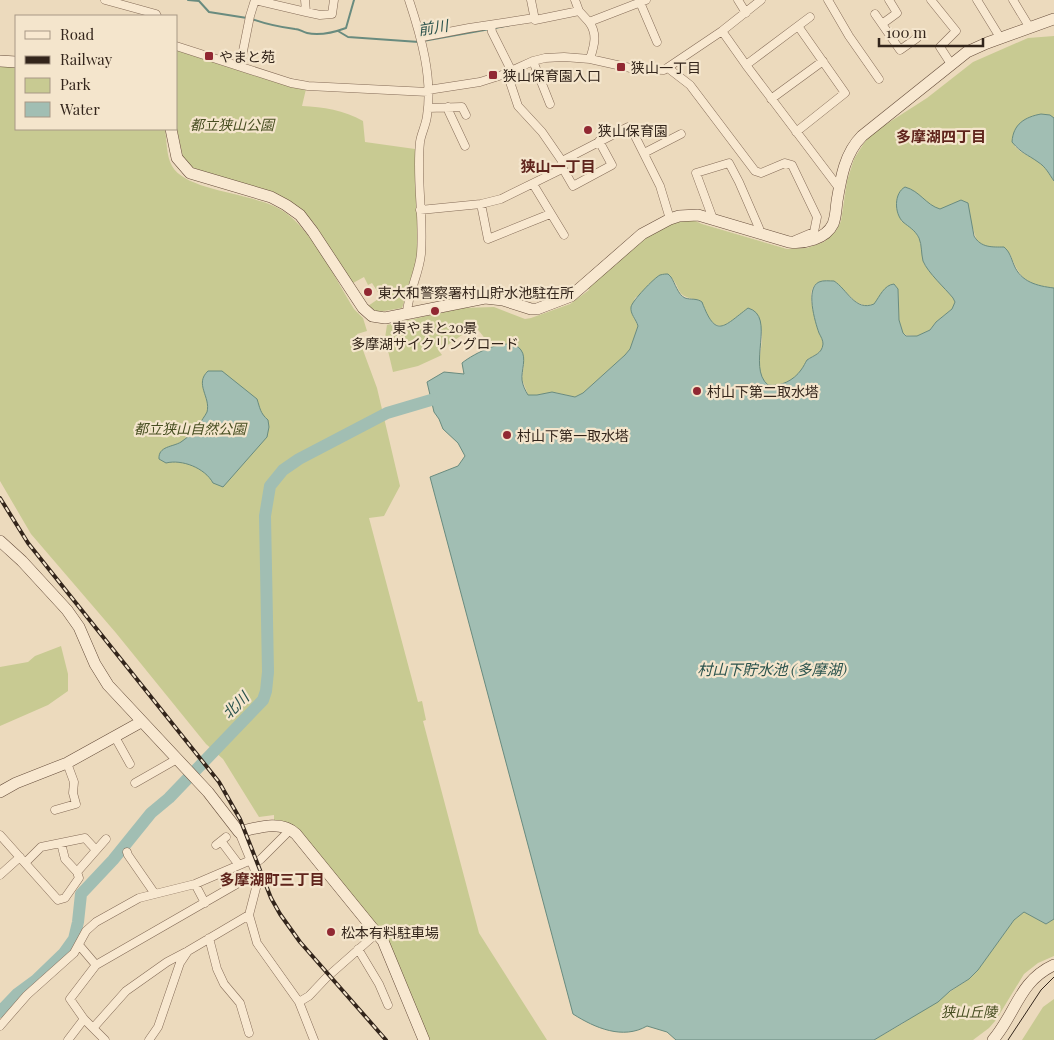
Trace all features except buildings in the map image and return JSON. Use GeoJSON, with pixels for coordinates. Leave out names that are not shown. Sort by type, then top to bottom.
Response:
{"type":"FeatureCollection","features":[{"type":"Feature","properties":{"kind":"street"},"geometry":{"type":"LineString","coordinates":[[105,0],[156,15]]}},
{"type":"Feature","properties":{"kind":"street"},"geometry":{"type":"LineString","coordinates":[[240,66],[255,0],[306,12],[332,14],[334,0]]}},
{"type":"Feature","properties":{"kind":"street"},"geometry":{"type":"LineString","coordinates":[[305,0],[306,12]]}},
{"type":"Feature","properties":{"kind":"street"},"geometry":{"type":"LineString","coordinates":[[407,313],[407,306],[415,282],[421,253],[420,142],[428,117],[428,91],[422,40],[409,0]]}},
{"type":"Feature","properties":{"kind":"street"},"geometry":{"type":"LineString","coordinates":[[532,0],[534,18]]}},
{"type":"Feature","properties":{"kind":"street"},"geometry":{"type":"LineString","coordinates":[[575,0],[579,11],[593,27],[595,40],[590,59]]}},
{"type":"Feature","properties":{"kind":"street"},"geometry":{"type":"LineString","coordinates":[[738,0],[746,13]]}},
{"type":"Feature","properties":{"kind":"street"},"geometry":{"type":"LineString","coordinates":[[178,47],[291,83],[308,86],[428,91],[480,82],[545,58],[590,59],[635,69],[660,70],[668,68],[722,32],[761,0]]}},
{"type":"Feature","properties":{"kind":"street"},"geometry":{"type":"LineString","coordinates":[[828,0],[848,36],[879,79]]}},
{"type":"Feature","properties":{"kind":"street"},"geometry":{"type":"LineString","coordinates":[[882,24],[897,13],[888,0]]}},
{"type":"Feature","properties":{"kind":"street"},"geometry":{"type":"LineString","coordinates":[[931,0],[956,31],[940,47],[951,64]]}},
{"type":"Feature","properties":{"kind":"street"},"geometry":{"type":"LineString","coordinates":[[977,0],[1001,38]]}},
{"type":"Feature","properties":{"kind":"street"},"geometry":{"type":"LineString","coordinates":[[1013,0],[1030,28]]}},
{"type":"Feature","properties":{"kind":"street"},"geometry":{"type":"LineString","coordinates":[[589,22],[614,14],[642,1],[656,42]]}},
{"type":"Feature","properties":{"kind":"street"},"geometry":{"type":"LineString","coordinates":[[422,40],[469,28],[491,28],[534,18],[535,20],[579,11]]}},
{"type":"Feature","properties":{"kind":"street"},"geometry":{"type":"LineString","coordinates":[[875,14],[900,50],[917,38]]}},
{"type":"Feature","properties":{"kind":"street"},"geometry":{"type":"LineString","coordinates":[[746,65],[810,17]]}},
{"type":"Feature","properties":{"kind":"street"},"geometry":{"type":"LineString","coordinates":[[171,130],[177,158],[190,173],[277,200],[300,215],[368,314],[382,318],[485,298],[503,300],[531,309],[554,304],[571,296],[642,234],[670,219],[687,214],[698,215],[789,242],[808,241],[818,238],[828,231],[834,220],[839,188],[848,155],[858,140],[951,64],[975,48],[1054,19]]}},
{"type":"Feature","properties":{"kind":"street"},"geometry":{"type":"LineString","coordinates":[[796,132],[844,93],[798,26]]}},
{"type":"Feature","properties":{"kind":"street"},"geometry":{"type":"LineString","coordinates":[[491,28],[509,72],[518,106],[542,132],[573,186],[612,165],[599,141]]}},
{"type":"Feature","properties":{"kind":"street"},"geometry":{"type":"LineString","coordinates":[[722,32],[839,188]]}},
{"type":"Feature","properties":{"kind":"street"},"geometry":{"type":"LineString","coordinates":[[0,61],[15,62]]}},
{"type":"Feature","properties":{"kind":"street"},"geometry":{"type":"LineString","coordinates":[[533,61],[550,104]]}},
{"type":"Feature","properties":{"kind":"street"},"geometry":{"type":"LineString","coordinates":[[771,99],[822,61]]}},
{"type":"Feature","properties":{"kind":"street"},"geometry":{"type":"LineString","coordinates":[[668,68],[690,85],[755,171],[761,174],[785,163],[792,164],[817,217],[814,232],[789,242]]}},
{"type":"Feature","properties":{"kind":"street"},"geometry":{"type":"LineString","coordinates":[[448,107],[465,146]]}},
{"type":"Feature","properties":{"kind":"street"},"geometry":{"type":"LineString","coordinates":[[428,108],[462,107],[466,115]]}},
{"type":"Feature","properties":{"kind":"street"},"geometry":{"type":"LineString","coordinates":[[420,210],[481,204],[501,199],[557,172],[562,164],[599,141],[628,127],[631,128],[660,186],[670,219]]}},
{"type":"Feature","properties":{"kind":"street"},"geometry":{"type":"LineString","coordinates":[[644,153],[681,134]]}},
{"type":"Feature","properties":{"kind":"street"},"geometry":{"type":"LineString","coordinates":[[713,220],[696,173],[729,164],[739,182],[760,234]]}},
{"type":"Feature","properties":{"kind":"street"},"geometry":{"type":"LineString","coordinates":[[532,184],[564,234]]}},
{"type":"Feature","properties":{"kind":"street"},"geometry":{"type":"LineString","coordinates":[[481,204],[488,239],[550,214]]}},
{"type":"Feature","properties":{"kind":"street"},"geometry":{"type":"LineString","coordinates":[[0,541],[67,610],[79,627],[100,673],[141,722],[197,780],[238,832],[256,873],[256,888],[249,915],[259,947],[299,1002],[314,1040]]}},
{"type":"Feature","properties":{"kind":"street"},"geometry":{"type":"LineString","coordinates":[[0,792],[16,782],[67,763],[141,722]]}},
{"type":"Feature","properties":{"kind":"street"},"geometry":{"type":"LineString","coordinates":[[115,737],[130,764]]}},
{"type":"Feature","properties":{"kind":"street"},"geometry":{"type":"LineString","coordinates":[[134,783],[147,779],[177,759]]}},
{"type":"Feature","properties":{"kind":"street"},"geometry":{"type":"LineString","coordinates":[[56,810],[76,804],[73,793],[74,782],[67,763]]}},
{"type":"Feature","properties":{"kind":"street"},"geometry":{"type":"LineString","coordinates":[[238,832],[276,826],[290,829],[305,845],[383,941],[424,1040]]}},
{"type":"Feature","properties":{"kind":"street"},"geometry":{"type":"LineString","coordinates":[[0,1026],[15,1007],[74,953],[86,931],[96,922],[131,902],[195,884],[240,865],[261,859],[290,829]]}},
{"type":"Feature","properties":{"kind":"street"},"geometry":{"type":"LineString","coordinates":[[0,835],[58,900],[65,898],[80,878],[66,859],[61,843]]}},
{"type":"Feature","properties":{"kind":"street"},"geometry":{"type":"LineString","coordinates":[[0,874],[41,847],[85,838],[96,850]]}},
{"type":"Feature","properties":{"kind":"street"},"geometry":{"type":"LineString","coordinates":[[77,872],[106,839]]}},
{"type":"Feature","properties":{"kind":"street"},"geometry":{"type":"LineString","coordinates":[[221,841],[240,865]]}},
{"type":"Feature","properties":{"kind":"street"},"geometry":{"type":"LineString","coordinates":[[128,852],[128,855],[155,894]]}},
{"type":"Feature","properties":{"kind":"street"},"geometry":{"type":"LineString","coordinates":[[105,1040],[84,1019],[70,1000],[96,965],[256,873]]}},
{"type":"Feature","properties":{"kind":"street"},"geometry":{"type":"LineString","coordinates":[[195,884],[205,903]]}},
{"type":"Feature","properties":{"kind":"street"},"geometry":{"type":"LineString","coordinates":[[94,1027],[126,990],[167,962],[249,915]]}},
{"type":"Feature","properties":{"kind":"street"},"geometry":{"type":"LineString","coordinates":[[299,1002],[309,996],[326,978],[377,933]]}},
{"type":"Feature","properties":{"kind":"street"},"geometry":{"type":"LineString","coordinates":[[209,938],[213,959],[224,984],[240,1004],[249,1033]]}},
{"type":"Feature","properties":{"kind":"street"},"geometry":{"type":"LineString","coordinates":[[79,945],[96,965]]}},
{"type":"Feature","properties":{"kind":"street"},"geometry":{"type":"LineString","coordinates":[[358,949],[379,984],[388,1005]]}},
{"type":"Feature","properties":{"kind":"street"},"geometry":{"type":"LineString","coordinates":[[149,1040],[158,1027],[180,963],[188,951]]}},
{"type":"Feature","properties":{"kind":"street"},"geometry":{"type":"LineString","coordinates":[[993,1040],[1008,1020],[1031,980],[1054,965]]}},
{"type":"Feature","properties":{"kind":"street"},"geometry":{"type":"LineString","coordinates":[[68,1040],[84,1019]]}},
{"type":"Feature","properties":{"kind":"green space"},"geometry":{"type":"Polygon","coordinates":[[[1054,36],[1054,118],[1012,138],[1015,147],[1041,164],[1054,181],[1054,288],[1031,283],[1021,275],[1010,254],[982,245],[977,241],[973,229],[953,203],[943,209],[939,209],[905,187],[901,221],[913,229],[917,235],[920,241],[924,264],[955,302],[952,309],[936,322],[930,330],[917,336],[903,333],[899,320],[898,289],[879,298],[874,304],[866,306],[856,302],[834,281],[821,281],[813,287],[811,302],[822,338],[821,350],[807,360],[798,374],[791,380],[778,385],[768,385],[763,380],[759,370],[762,339],[759,319],[737,317],[724,326],[715,324],[708,318],[699,300],[682,294],[668,274],[650,284],[635,298],[631,312],[638,326],[630,349],[583,393],[575,397],[558,393],[528,395],[522,379],[524,364],[514,345],[491,346],[475,326],[439,351],[442,355],[418,366],[393,372],[385,338],[387,325],[462,308],[494,307],[525,319],[531,318],[570,304],[589,290],[588,288],[645,239],[656,231],[680,221],[692,221],[787,249],[807,248],[824,242],[836,231],[841,221],[847,181],[854,159],[874,132],[927,98],[973,62],[1028,38],[1054,36]]]}},
{"type":"Feature","properties":{"kind":"green space","name":"都立狭山公園"},"geometry":{"type":"Polygon","coordinates":[[[178,49],[306,89],[302,106],[333,110],[363,121],[365,142],[415,149],[418,253],[412,280],[402,308],[378,312],[368,306],[381,297],[372,283],[368,285],[364,277],[353,283],[314,223],[290,201],[271,192],[193,168],[183,157],[177,130],[178,49]]]}},
{"type":"Feature","properties":{"kind":"green space","name":"都立狭山自然公園"},"geometry":{"type":"Polygon","coordinates":[[[0,67],[15,67],[15,130],[165,130],[170,162],[180,175],[192,182],[274,206],[296,222],[315,245],[354,309],[363,318],[367,331],[357,334],[377,388],[400,486],[384,516],[369,518],[418,702],[422,701],[426,720],[423,721],[479,933],[547,1040],[428,1040],[387,939],[300,832],[274,823],[274,815],[259,817],[223,759],[206,744],[116,633],[31,534],[0,481],[0,67]]]}},
{"type":"Feature","properties":{"kind":"green space"},"geometry":{"type":"Polygon","coordinates":[[[61,646],[68,674],[68,691],[48,705],[0,726],[0,667],[28,662],[35,656],[61,646]]]}},
{"type":"Feature","properties":{"kind":"green space","name":"狭山丘陵"},"geometry":{"type":"Polygon","coordinates":[[[1024,912],[1046,924],[1054,919],[1054,956],[1038,963],[1024,974],[996,1020],[989,1028],[973,1040],[874,1040],[902,1024],[969,979],[978,970],[1014,920],[1024,912]]]}},
{"type":"Feature","properties":{"kind":"green space"},"geometry":{"type":"Polygon","coordinates":[[[1054,999],[1054,1040],[1022,1040],[1043,1007],[1054,999]]]}},
{"type":"Feature","properties":{"kind":"water"},"geometry":{"type":"Polygon","coordinates":[[[1041,114],[1050,115],[1054,118],[1054,181],[1043,166],[1012,142],[1015,130],[1021,122],[1041,114]]]}},
{"type":"Feature","properties":{"kind":"water","name":"村山下貯水池 (多摩湖)"},"geometry":{"type":"Polygon","coordinates":[[[905,187],[940,209],[961,200],[968,203],[974,236],[980,243],[987,246],[1004,247],[1009,253],[1017,271],[1025,279],[1042,286],[1054,288],[1054,919],[1046,924],[1024,912],[1014,920],[978,970],[969,979],[950,991],[938,1002],[874,1040],[676,1040],[667,1032],[647,1026],[628,1032],[600,1028],[573,1014],[430,477],[458,466],[465,456],[458,443],[443,429],[434,412],[427,382],[444,372],[464,374],[462,363],[467,359],[492,347],[509,344],[516,346],[523,353],[522,380],[528,395],[552,392],[575,397],[583,393],[630,349],[638,326],[631,312],[632,304],[653,280],[664,274],[668,274],[671,277],[679,292],[685,298],[702,302],[707,314],[716,325],[726,324],[748,308],[756,313],[760,321],[761,331],[760,367],[762,377],[768,385],[778,385],[791,380],[802,369],[807,360],[821,350],[823,343],[815,321],[812,298],[815,285],[821,281],[834,281],[856,302],[867,306],[874,304],[885,289],[894,284],[898,289],[899,320],[903,333],[906,336],[917,336],[930,330],[936,322],[952,309],[955,302],[925,266],[919,238],[903,222],[898,214],[897,198],[905,187]]]}},
{"type":"Feature","properties":{"kind":"water"},"geometry":{"type":"Polygon","coordinates":[[[208,371],[222,371],[257,399],[262,413],[268,420],[269,427],[267,437],[223,487],[213,483],[199,469],[179,462],[166,463],[159,459],[163,449],[181,442],[193,432],[206,414],[208,406],[202,381],[208,371]]]}},
{"type":"Feature","properties":{"kind":"waterway","name":"前川"},"geometry":{"type":"LineString","coordinates":[[188,0],[199,1],[209,12],[247,18]]}},
{"type":"Feature","properties":{"kind":"waterway","name":"前川"},"geometry":{"type":"LineString","coordinates":[[252,19],[298,29],[307,33],[327,33],[346,28],[354,0]]}},
{"type":"Feature","properties":{"kind":"waterway","name":"前川"},"geometry":{"type":"LineString","coordinates":[[495,28],[510,25]]}},
{"type":"Feature","properties":{"kind":"waterway","name":"前川"},"geometry":{"type":"LineString","coordinates":[[423,41],[490,29]]}},
{"type":"Feature","properties":{"kind":"waterway","name":"前川"},"geometry":{"type":"LineString","coordinates":[[338,31],[348,37],[419,42]]}},
{"type":"Feature","properties":{"kind":"waterway","name":"北川"},"geometry":{"type":"LineString","coordinates":[[0,1012],[17,994],[36,980],[64,953],[74,939],[81,894],[113,860],[151,813],[169,798],[263,700],[268,672],[265,516],[270,486],[283,470],[299,459],[387,413],[431,400]]}},
{"type":"Feature","properties":{"kind":"tram line"},"geometry":{"type":"LineString","coordinates":[[1008,1040],[1041,990],[1054,977]]}},
{"type":"Feature","properties":{"kind":"railway"},"geometry":{"type":"LineString","coordinates":[[0,498],[28,543],[219,782],[240,819],[271,898],[280,914],[300,942],[386,1040]]}},
{"type":"Feature","properties":{"kind":"place","name":"やまと苑"},"geometry":{"type":"Point","coordinates":[209,56]}},
{"type":"Feature","properties":{"kind":"place","name":"狭山一丁目"},"geometry":{"type":"Point","coordinates":[621,67]}},
{"type":"Feature","properties":{"kind":"place","name":"狭山保育園入口"},"geometry":{"type":"Point","coordinates":[493,75]}},
{"type":"Feature","properties":{"kind":"place","name":"狭山保育園"},"geometry":{"type":"Point","coordinates":[588,130]}},
{"type":"Feature","properties":{"kind":"place","name":"東大和警察署村山貯水池駐在所"},"geometry":{"type":"Point","coordinates":[368,292]}},
{"type":"Feature","properties":{"kind":"place","name":"東やまと20景 多摩湖サイクリングロード"},"geometry":{"type":"Point","coordinates":[435,311]}},
{"type":"Feature","properties":{"kind":"place","name":"村山下第二取水塔"},"geometry":{"type":"Point","coordinates":[697,391]}},
{"type":"Feature","properties":{"kind":"place","name":"村山下第一取水塔"},"geometry":{"type":"Point","coordinates":[507,435]}},
{"type":"Feature","properties":{"kind":"place","name":"松本有料駐車場"},"geometry":{"type":"Point","coordinates":[331,932]}},
{"type":"Feature","properties":{"kind":"district","name":"多摩湖四丁目"},"geometry":{"type":"Point","coordinates":[941,136]}},
{"type":"Feature","properties":{"kind":"district","name":"狭山一丁目"},"geometry":{"type":"Point","coordinates":[558,166]}},
{"type":"Feature","properties":{"kind":"district","name":"多摩湖町三丁目"},"geometry":{"type":"Point","coordinates":[272,879]}}]}
